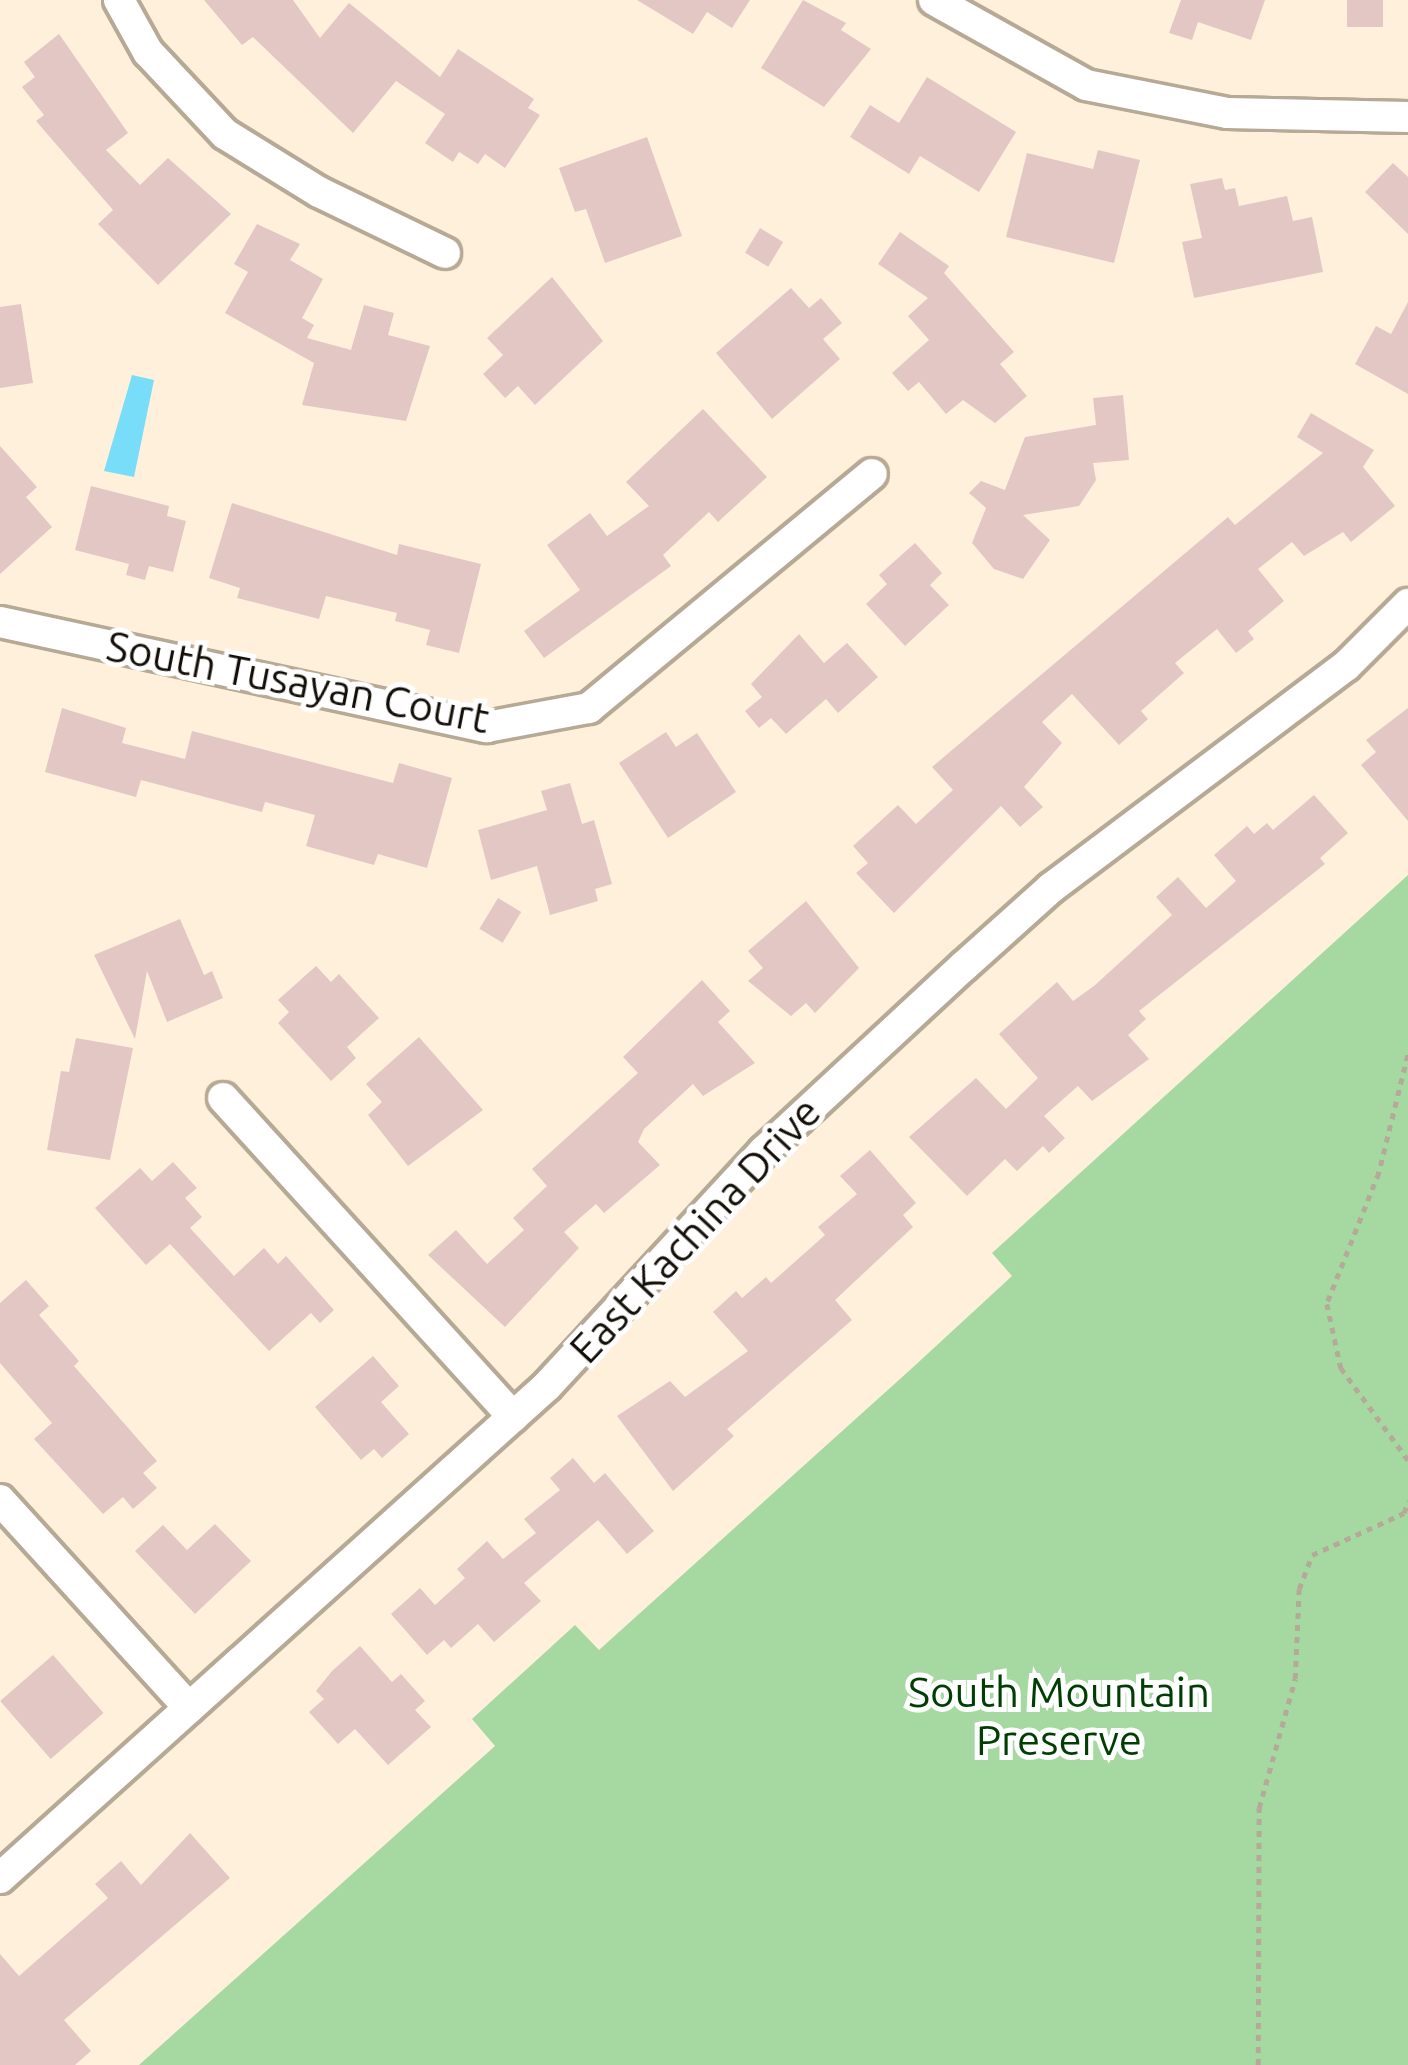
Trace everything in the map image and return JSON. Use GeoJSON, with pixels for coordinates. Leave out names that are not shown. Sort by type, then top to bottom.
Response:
{"type":"FeatureCollection","features":[{"type":"Feature","properties":{"kind":"street"},"geometry":{"type":"LineString","coordinates":[[118,0],[148,52],[225,134],[319,192],[446,253]]}},
{"type":"Feature","properties":{"kind":"street"},"geometry":{"type":"LineString","coordinates":[[934,0],[1086,85],[1227,113],[1408,117]]}},
{"type":"Feature","properties":{"kind":"street","name":"South Tusayan Court"},"geometry":{"type":"LineString","coordinates":[[0,622],[487,727],[589,709],[872,474]]}},
{"type":"Feature","properties":{"kind":"street","name":"East Kachina Drive"},"geometry":{"type":"LineString","coordinates":[[0,1878],[587,1347],[764,1151],[901,1023],[1051,888],[1346,666],[1408,604]]}},
{"type":"Feature","properties":{"kind":"street"},"geometry":{"type":"LineString","coordinates":[[224,1097],[513,1417]]}},
{"type":"Feature","properties":{"kind":"street"},"geometry":{"type":"LineString","coordinates":[[0,1500],[189,1708]]}},
{"type":"Feature","properties":{"kind":"path"},"geometry":{"type":"LineString","coordinates":[[1408,1054],[1379,1173],[1327,1304],[1329,1340],[1341,1368],[1408,1460]]}},
{"type":"Feature","properties":{"kind":"path"},"geometry":{"type":"LineString","coordinates":[[1258,2065],[1259,1808],[1295,1679],[1299,1589],[1312,1555],[1403,1513],[1408,1501]]}},
{"type":"Feature","properties":{"kind":"green space","name":"South Mountain Preserve"},"geometry":{"type":"Polygon","coordinates":[[[1408,875],[1408,2065],[139,2065],[495,1746],[472,1719],[575,1625],[599,1650],[910,1370],[1012,1276],[992,1253],[1408,875]]]}},
{"type":"Feature","properties":{"kind":"water"},"geometry":{"type":"Polygon","coordinates":[[[132,375],[154,380],[134,477],[104,471],[132,375]]]}},
{"type":"Feature","properties":{"kind":"building"},"geometry":{"type":"Polygon","coordinates":[[[204,0],[293,0],[320,38],[349,3],[440,77],[458,49],[534,99],[528,108],[540,115],[505,168],[485,154],[478,164],[459,152],[453,162],[425,143],[445,114],[396,81],[353,133],[253,37],[242,45],[204,0]]]}},
{"type":"Feature","properties":{"kind":"building"},"geometry":{"type":"Polygon","coordinates":[[[637,0],[750,0],[732,28],[707,12],[693,34],[637,0]]]}},
{"type":"Feature","properties":{"kind":"building"},"geometry":{"type":"Polygon","coordinates":[[[803,0],[846,23],[841,30],[871,49],[824,107],[761,68],[803,0]]]}},
{"type":"Feature","properties":{"kind":"building"},"geometry":{"type":"Polygon","coordinates":[[[1181,0],[1265,0],[1251,40],[1198,22],[1192,40],[1169,33],[1181,0]]]}},
{"type":"Feature","properties":{"kind":"building"},"geometry":{"type":"Polygon","coordinates":[[[1347,0],[1383,0],[1383,27],[1347,27],[1347,0]]]}},
{"type":"Feature","properties":{"kind":"building"},"geometry":{"type":"Polygon","coordinates":[[[59,34],[128,133],[106,150],[140,185],[168,158],[231,214],[158,285],[98,224],[113,210],[36,121],[44,115],[22,87],[35,77],[24,62],[59,34]]]}},
{"type":"Feature","properties":{"kind":"building"},"geometry":{"type":"Polygon","coordinates":[[[927,77],[1016,132],[979,192],[920,156],[909,174],[850,137],[870,105],[899,123],[927,77]]]}},
{"type":"Feature","properties":{"kind":"building"},"geometry":{"type":"Polygon","coordinates":[[[647,137],[682,236],[605,263],[586,209],[575,212],[559,168],[647,137]]]}},
{"type":"Feature","properties":{"kind":"building"},"geometry":{"type":"Polygon","coordinates":[[[1098,150],[1140,160],[1114,263],[1006,237],[1027,153],[1093,169],[1098,150]]]}},
{"type":"Feature","properties":{"kind":"building"},"geometry":{"type":"Polygon","coordinates":[[[1393,163],[1408,177],[1408,234],[1365,192],[1393,163]]]}},
{"type":"Feature","properties":{"kind":"building"},"geometry":{"type":"Polygon","coordinates":[[[1222,178],[1225,190],[1235,188],[1239,206],[1287,196],[1293,221],[1312,217],[1323,272],[1194,298],[1182,242],[1202,238],[1190,184],[1222,178]]]}},
{"type":"Feature","properties":{"kind":"building"},"geometry":{"type":"Polygon","coordinates":[[[257,224],[300,244],[290,260],[323,279],[302,318],[314,325],[307,338],[351,350],[364,305],[394,313],[388,335],[430,346],[406,421],[302,405],[314,363],[225,313],[248,272],[234,264],[257,224]]]}},
{"type":"Feature","properties":{"kind":"building"},"geometry":{"type":"Polygon","coordinates":[[[760,228],[783,242],[768,267],[745,253],[760,228]]]}},
{"type":"Feature","properties":{"kind":"building"},"geometry":{"type":"Polygon","coordinates":[[[900,232],[949,266],[944,273],[1014,352],[1000,364],[1027,396],[995,423],[963,400],[946,414],[919,382],[908,391],[892,373],[929,340],[908,316],[928,298],[878,264],[900,232]]]}},
{"type":"Feature","properties":{"kind":"building"},"geometry":{"type":"Polygon","coordinates":[[[552,277],[603,341],[535,405],[518,386],[505,398],[483,374],[503,355],[487,338],[552,277]]]}},
{"type":"Feature","properties":{"kind":"building"},"geometry":{"type":"Polygon","coordinates":[[[791,288],[809,308],[821,298],[842,323],[823,339],[840,359],[772,419],[716,353],[791,288]]]}},
{"type":"Feature","properties":{"kind":"building"},"geometry":{"type":"Polygon","coordinates":[[[1408,302],[1408,394],[1355,364],[1376,326],[1391,334],[1408,302]]]}},
{"type":"Feature","properties":{"kind":"building"},"geometry":{"type":"Polygon","coordinates":[[[21,304],[33,383],[0,388],[0,307],[21,304]]]}},
{"type":"Feature","properties":{"kind":"building"},"geometry":{"type":"Polygon","coordinates":[[[1123,395],[1129,460],[1093,463],[1096,480],[1079,506],[1023,515],[1050,540],[1023,579],[994,569],[972,543],[986,508],[969,493],[981,481],[1005,490],[1025,437],[1096,425],[1093,398],[1123,395]]]}},
{"type":"Feature","properties":{"kind":"building"},"geometry":{"type":"Polygon","coordinates":[[[703,409],[767,477],[718,522],[709,512],[663,555],[671,566],[544,658],[524,631],[580,590],[547,545],[590,513],[607,536],[649,506],[626,482],[703,409]]]}},
{"type":"Feature","properties":{"kind":"building"},"geometry":{"type":"Polygon","coordinates":[[[1311,413],[1374,450],[1363,467],[1395,506],[1351,542],[1343,532],[1304,556],[1292,542],[1258,569],[1284,601],[1248,631],[1254,639],[1236,653],[1217,629],[1175,663],[1184,673],[1141,711],[1148,719],[1119,745],[1072,694],[1042,722],[1062,743],[1024,787],[1043,807],[1020,827],[1001,806],[894,913],[856,873],[868,863],[853,846],[898,805],[916,824],[953,790],[932,767],[1228,517],[1235,525],[1323,453],[1297,437],[1311,413]]]}},
{"type":"Feature","properties":{"kind":"building"},"geometry":{"type":"Polygon","coordinates":[[[0,446],[37,487],[26,497],[52,527],[0,574],[0,446]]]}},
{"type":"Feature","properties":{"kind":"building"},"geometry":{"type":"Polygon","coordinates":[[[91,486],[169,506],[167,516],[186,521],[173,572],[149,566],[145,580],[126,575],[129,564],[75,550],[91,486]]]}},
{"type":"Feature","properties":{"kind":"building"},"geometry":{"type":"Polygon","coordinates":[[[232,503],[397,555],[399,544],[481,564],[459,653],[426,645],[430,630],[395,621],[397,613],[326,596],[319,619],[237,598],[240,588],[209,578],[232,503]]]}},
{"type":"Feature","properties":{"kind":"building"},"geometry":{"type":"Polygon","coordinates":[[[915,543],[942,573],[930,585],[949,605],[905,646],[866,604],[887,584],[879,575],[915,543]]]}},
{"type":"Feature","properties":{"kind":"building"},"geometry":{"type":"Polygon","coordinates":[[[799,634],[824,663],[847,643],[878,677],[838,713],[826,699],[786,734],[771,718],[759,728],[745,711],[762,697],[751,684],[799,634]]]}},
{"type":"Feature","properties":{"kind":"building"},"geometry":{"type":"Polygon","coordinates":[[[62,708],[126,728],[122,743],[185,759],[192,731],[393,783],[399,763],[452,778],[427,868],[378,854],[374,865],[306,846],[315,815],[265,802],[262,812],[141,780],[136,797],[45,772],[62,708]]]}},
{"type":"Feature","properties":{"kind":"building"},"geometry":{"type":"Polygon","coordinates":[[[1408,708],[1408,821],[1361,765],[1376,752],[1366,740],[1408,708]]]}},
{"type":"Feature","properties":{"kind":"building"},"geometry":{"type":"Polygon","coordinates":[[[666,732],[676,747],[697,733],[736,792],[668,838],[619,763],[666,732]]]}},
{"type":"Feature","properties":{"kind":"building"},"geometry":{"type":"Polygon","coordinates":[[[570,783],[582,824],[594,820],[612,884],[595,889],[598,901],[550,915],[537,866],[491,880],[478,830],[547,810],[541,791],[570,783]]]}},
{"type":"Feature","properties":{"kind":"building"},"geometry":{"type":"Polygon","coordinates":[[[1314,795],[1348,833],[1320,858],[1325,864],[1139,1011],[1146,1019],[1128,1035],[1149,1059],[1092,1101],[1078,1086],[1044,1116],[1065,1138],[1049,1153],[1043,1146],[1017,1171],[1005,1159],[967,1196],[909,1137],[976,1078],[1006,1109],[1038,1078],[999,1034],[1057,982],[1073,1001],[1094,986],[1172,915],[1156,897],[1178,877],[1206,908],[1236,881],[1214,855],[1247,826],[1254,834],[1267,823],[1273,830],[1314,795]]]}},
{"type":"Feature","properties":{"kind":"building"},"geometry":{"type":"Polygon","coordinates":[[[498,898],[521,912],[503,943],[479,929],[498,898]]]}},
{"type":"Feature","properties":{"kind":"building"},"geometry":{"type":"Polygon","coordinates":[[[806,901],[859,968],[815,1013],[806,1003],[791,1016],[748,981],[763,968],[748,951],[806,901]]]}},
{"type":"Feature","properties":{"kind":"building"},"geometry":{"type":"Polygon","coordinates":[[[180,919],[204,975],[212,971],[223,998],[167,1022],[147,971],[135,1039],[94,955],[180,919]]]}},
{"type":"Feature","properties":{"kind":"building"},"geometry":{"type":"Polygon","coordinates":[[[316,966],[331,982],[339,974],[379,1018],[347,1047],[356,1058],[331,1081],[278,1023],[289,1012],[278,1000],[316,966]]]}},
{"type":"Feature","properties":{"kind":"building"},"geometry":{"type":"Polygon","coordinates":[[[702,980],[730,1011],[718,1022],[755,1063],[703,1096],[693,1084],[644,1129],[638,1142],[660,1165],[604,1213],[596,1204],[564,1232],[579,1248],[505,1327],[428,1255],[456,1230],[487,1264],[524,1230],[513,1218],[547,1186],[532,1169],[638,1073],[623,1057],[702,980]]]}},
{"type":"Feature","properties":{"kind":"building"},"geometry":{"type":"Polygon","coordinates":[[[419,1037],[483,1110],[408,1166],[368,1115],[382,1102],[366,1084],[419,1037]]]}},
{"type":"Feature","properties":{"kind":"building"},"geometry":{"type":"Polygon","coordinates":[[[76,1038],[133,1048],[110,1160],[47,1150],[61,1071],[69,1072],[76,1038]]]}},
{"type":"Feature","properties":{"kind":"building"},"geometry":{"type":"Polygon","coordinates":[[[870,1150],[916,1203],[903,1215],[913,1227],[835,1300],[852,1320],[727,1429],[734,1436],[673,1491],[617,1416],[670,1381],[685,1397],[748,1351],[713,1312],[736,1291],[742,1298],[766,1277],[771,1283],[825,1235],[818,1227],[857,1194],[840,1176],[870,1150]]]}},
{"type":"Feature","properties":{"kind":"building"},"geometry":{"type":"Polygon","coordinates":[[[173,1162],[197,1188],[185,1198],[202,1217],[190,1228],[234,1276],[264,1248],[278,1264],[286,1256],[334,1310],[320,1323],[311,1313],[269,1351],[170,1244],[146,1265],[95,1208],[140,1168],[152,1181],[173,1162]]]}},
{"type":"Feature","properties":{"kind":"building"},"geometry":{"type":"Polygon","coordinates":[[[26,1280],[49,1306],[39,1315],[79,1361],[74,1366],[157,1461],[143,1473],[157,1488],[133,1509],[123,1497],[103,1514],[34,1439],[52,1423],[0,1363],[0,1303],[26,1280]]]}},
{"type":"Feature","properties":{"kind":"building"},"geometry":{"type":"Polygon","coordinates":[[[373,1356],[399,1386],[381,1402],[409,1434],[382,1458],[374,1449],[361,1460],[315,1407],[373,1356]]]}},
{"type":"Feature","properties":{"kind":"building"},"geometry":{"type":"Polygon","coordinates":[[[573,1458],[594,1483],[605,1473],[654,1531],[627,1554],[598,1520],[524,1583],[541,1601],[494,1642],[478,1624],[451,1648],[444,1640],[427,1655],[391,1614],[420,1588],[435,1605],[465,1578],[457,1569],[487,1541],[503,1559],[536,1533],[524,1519],[560,1490],[550,1478],[573,1458]]]}},
{"type":"Feature","properties":{"kind":"building"},"geometry":{"type":"Polygon","coordinates":[[[215,1524],[251,1561],[195,1614],[135,1551],[163,1525],[187,1550],[215,1524]]]}},
{"type":"Feature","properties":{"kind":"building"},"geometry":{"type":"Polygon","coordinates":[[[360,1646],[392,1682],[401,1674],[425,1701],[415,1710],[431,1727],[388,1765],[355,1729],[338,1744],[309,1712],[324,1699],[316,1691],[360,1646]]]}},
{"type":"Feature","properties":{"kind":"building"},"geometry":{"type":"Polygon","coordinates":[[[53,1655],[104,1713],[51,1759],[0,1701],[53,1655]]]}},
{"type":"Feature","properties":{"kind":"building"},"geometry":{"type":"Polygon","coordinates":[[[190,1833],[230,1878],[64,2020],[91,2051],[75,2065],[0,2065],[0,1954],[19,1976],[108,1898],[95,1884],[121,1861],[141,1885],[190,1833]]]}}]}
